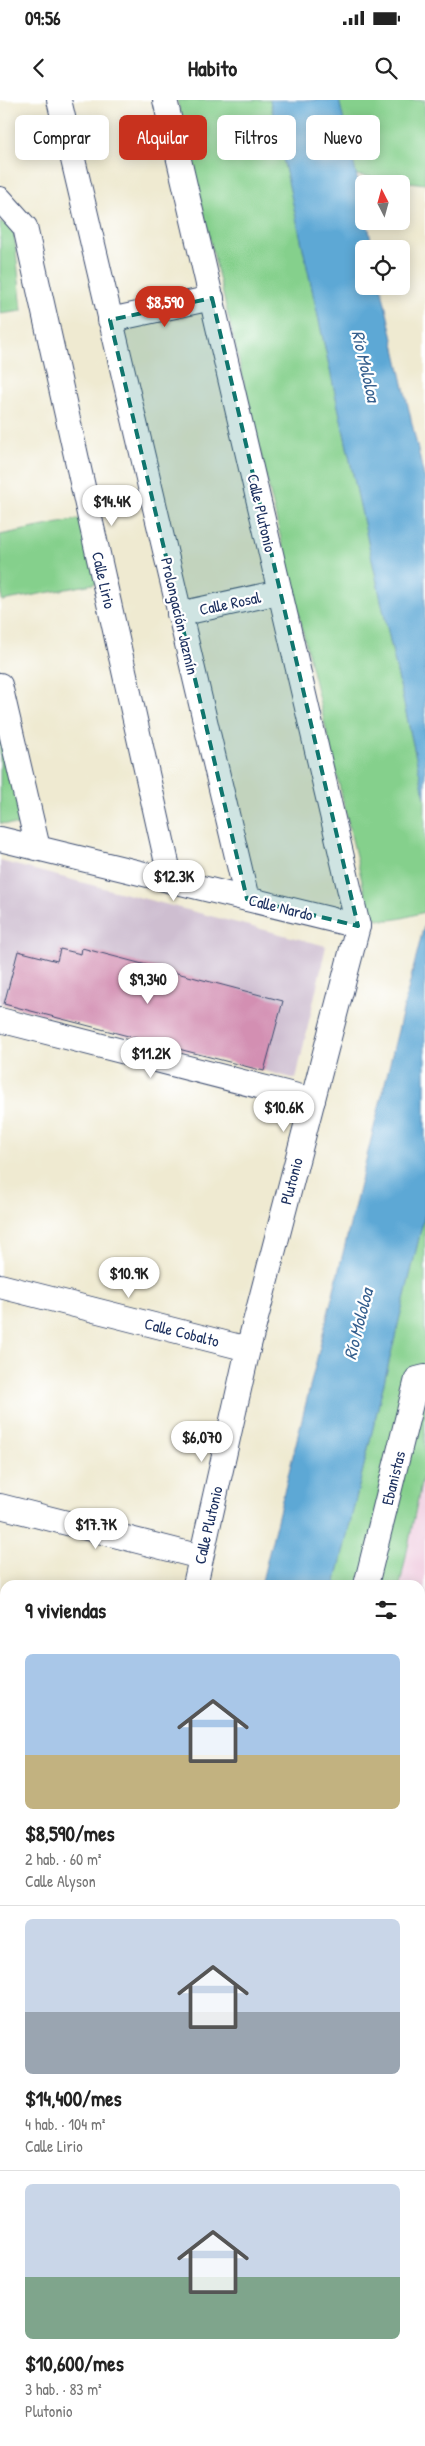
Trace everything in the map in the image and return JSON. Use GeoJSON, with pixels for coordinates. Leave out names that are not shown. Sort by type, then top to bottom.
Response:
{"type":"FeatureCollection","features":[{"type":"Feature","properties":{"kind":"street","name":"Prolongación Jazmín"},"geometry":{"type":"LineString","coordinates":[[59,100],[246,899]]}},
{"type":"Feature","properties":{"kind":"street","name":"Calle Plutonio"},"geometry":{"type":"LineString","coordinates":[[166,100],[358,926]]}},
{"type":"Feature","properties":{"kind":"street","name":"Calle Lirio"},"geometry":{"type":"LineString","coordinates":[[0,199],[25,228],[171,881]]}},
{"type":"Feature","properties":{"kind":"street"},"geometry":{"type":"LineString","coordinates":[[110,320],[212,298]]}},
{"type":"Feature","properties":{"kind":"street","name":"Calle Rosal"},"geometry":{"type":"LineString","coordinates":[[179,614],[280,592]]}},
{"type":"Feature","properties":{"kind":"street"},"geometry":{"type":"LineString","coordinates":[[0,685],[38,848]]}},
{"type":"Feature","properties":{"kind":"street","name":"Calle Nardo"},"geometry":{"type":"LineString","coordinates":[[0,839],[358,926]]}},
{"type":"Feature","properties":{"kind":"street","name":"Plutonio"},"geometry":{"type":"LineString","coordinates":[[248,1349],[358,926]]}},
{"type":"Feature","properties":{"kind":"street"},"geometry":{"type":"LineString","coordinates":[[0,1020],[312,1100]]}},
{"type":"Feature","properties":{"kind":"street","name":"Calle Cobalto"},"geometry":{"type":"LineString","coordinates":[[0,1286],[248,1349]]}},
{"type":"Feature","properties":{"kind":"street","name":"Calle Plutonio"},"geometry":{"type":"LineString","coordinates":[[196,1580],[248,1349]]}},
{"type":"Feature","properties":{"kind":"street","name":"Ebanistas"},"geometry":{"type":"LineString","coordinates":[[367,1580],[417,1379],[425,1377]]}},
{"type":"Feature","properties":{"kind":"street"},"geometry":{"type":"LineString","coordinates":[[0,1506],[201,1557]]}},
{"type":"Feature","properties":{"kind":"highlighted area"},"geometry":{"type":"Polygon","coordinates":[[[212,298],[358,926],[247,899],[110,320],[212,298]]]}},
{"type":"Feature","properties":{"kind":"shaded area"},"geometry":{"type":"Polygon","coordinates":[[[0,861],[326,946],[296,1079],[0,1003],[0,861]]]}},
{"type":"Feature","properties":{"kind":"shaded area"},"geometry":{"type":"Polygon","coordinates":[[[425,1465],[425,1580],[401,1580],[425,1465]]]}},
{"type":"Feature","properties":{"kind":"green space"},"geometry":{"type":"Polygon","coordinates":[[[177,100],[270,100],[273,115],[217,115],[217,160],[283,160],[425,798],[425,912],[390,920],[383,920],[370,915],[191,160],[207,160],[207,115],[181,115],[177,100]]]}},
{"type":"Feature","properties":{"kind":"green space"},"geometry":{"type":"Polygon","coordinates":[[[339,100],[425,100],[425,184],[410,182],[410,175],[356,175],[353,160],[380,160],[380,115],[342,115],[339,100]]]}},
{"type":"Feature","properties":{"kind":"green space"},"geometry":{"type":"Polygon","coordinates":[[[0,221],[14,230],[22,311],[0,314],[0,221]]]}},
{"type":"Feature","properties":{"kind":"green space"},"geometry":{"type":"Polygon","coordinates":[[[89,517],[104,582],[2,601],[0,535],[89,517]]]}},
{"type":"Feature","properties":{"kind":"green space"},"geometry":{"type":"Polygon","coordinates":[[[0,708],[29,827],[0,823],[0,708]]]}},
{"type":"Feature","properties":{"kind":"green space"},"geometry":{"type":"Polygon","coordinates":[[[425,1213],[425,1371],[367,1580],[336,1580],[425,1213]]]}},
{"type":"Feature","properties":{"kind":"green space"},"geometry":{"type":"Polygon","coordinates":[[[425,1386],[425,1465],[401,1580],[372,1580],[425,1386]]]}},
{"type":"Feature","properties":{"kind":"water","name":"Río Mololoa"},"geometry":{"type":"Polygon","coordinates":[[[270,100],[339,100],[342,115],[306,115],[306,160],[353,160],[356,175],[355,230],[369,230],[371,240],[355,240],[355,295],[383,295],[425,481],[425,798],[283,160],[296,160],[296,115],[273,115],[270,100]]]}},
{"type":"Feature","properties":{"kind":"water","name":"Río Mololoa"},"geometry":{"type":"Polygon","coordinates":[[[425,921],[425,1213],[336,1580],[262,1580],[425,921]]]}},
{"type":"Feature","properties":{"kind":"building"},"geometry":{"type":"Polygon","coordinates":[[[82,948],[283,1001],[264,1071],[4,1004],[18,951],[57,961],[60,949],[81,954],[82,948]]]}}]}
